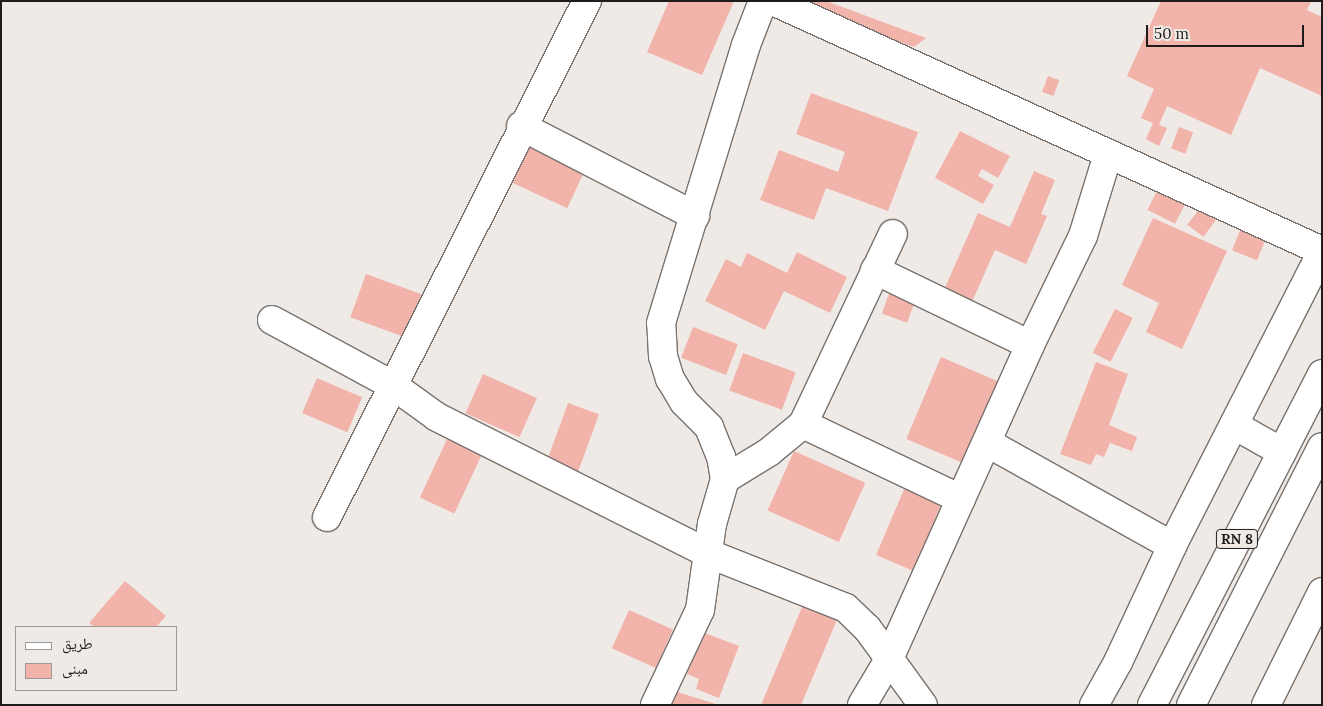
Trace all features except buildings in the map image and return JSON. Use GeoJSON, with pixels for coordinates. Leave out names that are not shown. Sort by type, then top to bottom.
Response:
{"type":"FeatureCollection","features":[{"type":"Feature","properties":{"kind":"main road"},"geometry":{"type":"LineString","coordinates":[[327,517],[394,386],[521,126],[587,1]]}},
{"type":"Feature","properties":{"kind":"main road"},"geometry":{"type":"LineString","coordinates":[[656,705],[700,610],[706,582],[707,552],[725,479],[721,457],[709,427],[684,402],[670,379],[663,356],[661,324],[746,45],[763,1]]}},
{"type":"Feature","properties":{"kind":"main road"},"geometry":{"type":"LineString","coordinates":[[773,1],[1322,251],[1172,546],[1118,662],[1094,705]]}},
{"type":"Feature","properties":{"kind":"main road"},"geometry":{"type":"LineString","coordinates":[[521,126],[695,216]]}},
{"type":"Feature","properties":{"kind":"main road"},"geometry":{"type":"LineString","coordinates":[[862,705],[888,661],[988,443],[1030,345],[1083,236],[1108,154]]}},
{"type":"Feature","properties":{"kind":"main road"},"geometry":{"type":"LineString","coordinates":[[725,479],[769,452],[803,424],[893,234]]}},
{"type":"Feature","properties":{"kind":"main road"},"geometry":{"type":"LineString","coordinates":[[875,270],[1030,345]]}},
{"type":"Feature","properties":{"kind":"main road"},"geometry":{"type":"LineString","coordinates":[[272,320],[394,386],[437,417],[707,552],[846,608],[867,628],[888,661],[923,705]]}},
{"type":"Feature","properties":{"kind":"main road","name":"RN 8"},"geometry":{"type":"LineString","coordinates":[[1152,705],[1322,374]]}},
{"type":"Feature","properties":{"kind":"main road"},"geometry":{"type":"LineString","coordinates":[[803,424],[961,499]]}},
{"type":"Feature","properties":{"kind":"main road"},"geometry":{"type":"LineString","coordinates":[[1234,425],[1282,452]]}},
{"type":"Feature","properties":{"kind":"main road"},"geometry":{"type":"LineString","coordinates":[[988,443],[1172,546]]}},
{"type":"Feature","properties":{"kind":"main road","name":"RN 8"},"geometry":{"type":"LineString","coordinates":[[1191,705],[1322,447]]}},
{"type":"Feature","properties":{"kind":"main road"},"geometry":{"type":"LineString","coordinates":[[1266,705],[1322,592]]}}]}
